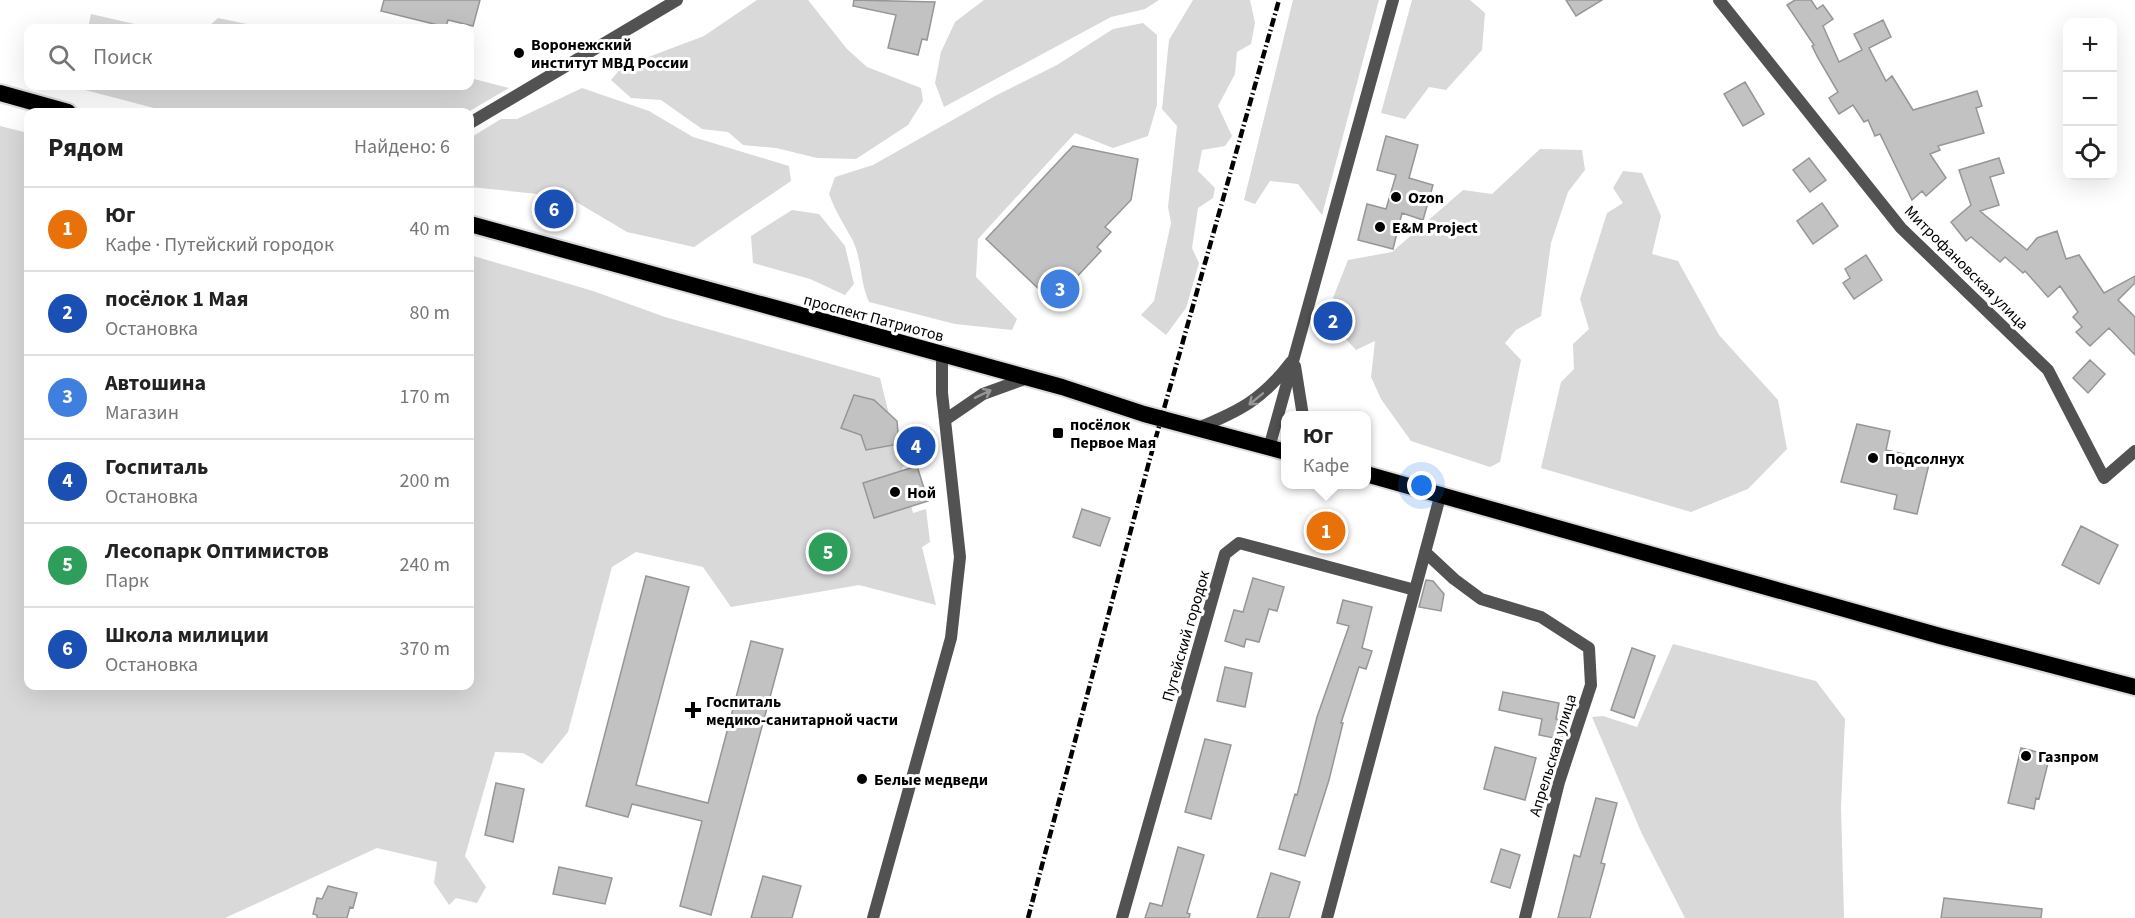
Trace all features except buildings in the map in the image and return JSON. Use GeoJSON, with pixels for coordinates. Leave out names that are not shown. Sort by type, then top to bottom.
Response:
{"type":"FeatureCollection","features":[{"type":"Feature","properties":{"kind":"highway"},"geometry":{"type":"LineString","coordinates":[[0,93],[54,108]]}},
{"type":"Feature","properties":{"kind":"highway","name":"проспект Патриотов"},"geometry":{"type":"LineString","coordinates":[[474,225],[942,354],[1281,451]]}},
{"type":"Feature","properties":{"kind":"highway"},"geometry":{"type":"LineString","coordinates":[[1371,475],[1441,493],[1707,572],[2135,687]]}},
{"type":"Feature","properties":{"kind":"street"},"geometry":{"type":"LineString","coordinates":[[474,121],[677,0]]}},
{"type":"Feature","properties":{"kind":"street"},"geometry":{"type":"LineString","coordinates":[[1269,448],[1393,0]]}},
{"type":"Feature","properties":{"kind":"street","name":"Митрофановская улица"},"geometry":{"type":"LineString","coordinates":[[1719,0],[1901,228],[2048,370],[2104,478],[2135,451]]}},
{"type":"Feature","properties":{"kind":"street"},"geometry":{"type":"LineString","coordinates":[[873,918],[951,638],[960,557],[945,420],[942,354]]}},
{"type":"Feature","properties":{"kind":"street"},"geometry":{"type":"LineString","coordinates":[[1295,356],[1296,384],[1302,411]]}},
{"type":"Feature","properties":{"kind":"street"},"geometry":{"type":"LineString","coordinates":[[1198,428],[1244,408],[1260,397],[1295,356]]}},
{"type":"Feature","properties":{"kind":"street"},"geometry":{"type":"LineString","coordinates":[[945,420],[982,393],[1027,378]]}},
{"type":"Feature","properties":{"kind":"street"},"geometry":{"type":"LineString","coordinates":[[1327,918],[1441,493]]}},
{"type":"Feature","properties":{"kind":"street","name":"Путейский городок"},"geometry":{"type":"LineString","coordinates":[[1122,918],[1225,555],[1239,543],[1414,590]]}},
{"type":"Feature","properties":{"kind":"street","name":"Апрельская улица"},"geometry":{"type":"LineString","coordinates":[[1425,552],[1454,579],[1481,599],[1541,617],[1588,648],[1591,685],[1559,782],[1525,918]]}},
{"type":"Feature","properties":{"kind":"shaded area"},"geometry":{"type":"Polygon","coordinates":[[[757,0],[808,0],[847,49],[867,67],[921,88],[923,101],[908,125],[856,159],[817,158],[776,148],[743,145],[728,132],[702,129],[661,100],[631,98],[611,80],[622,67],[704,36],[757,0]]]}},
{"type":"Feature","properties":{"kind":"shaded area"},"geometry":{"type":"Polygon","coordinates":[[[984,0],[1159,0],[1145,9],[1111,17],[944,107],[935,83],[941,52],[955,22],[984,0]]]}},
{"type":"Feature","properties":{"kind":"shaded area"},"geometry":{"type":"Polygon","coordinates":[[[1193,0],[1250,0],[1255,23],[1251,44],[1237,52],[1235,74],[1218,106],[1232,136],[1225,146],[1202,150],[1198,171],[1215,188],[1213,198],[1198,208],[1192,248],[1199,263],[1186,308],[1166,335],[1141,315],[1154,301],[1171,223],[1168,207],[1177,126],[1162,109],[1169,40],[1193,0]]]}},
{"type":"Feature","properties":{"kind":"shaded area"},"geometry":{"type":"Polygon","coordinates":[[[1293,0],[1379,0],[1322,215],[1298,184],[1270,181],[1255,204],[1244,200],[1293,0]]]}},
{"type":"Feature","properties":{"kind":"shaded area"},"geometry":{"type":"Polygon","coordinates":[[[1412,0],[1470,0],[1485,13],[1482,50],[1446,90],[1429,87],[1405,119],[1381,113],[1412,0]]]}},
{"type":"Feature","properties":{"kind":"shaded area"},"geometry":{"type":"Polygon","coordinates":[[[91,14],[135,24],[89,24],[91,14]]]}},
{"type":"Feature","properties":{"kind":"shaded area"},"geometry":{"type":"Polygon","coordinates":[[[218,18],[246,24],[211,24],[218,18]]]}},
{"type":"Feature","properties":{"kind":"shaded area"},"geometry":{"type":"Polygon","coordinates":[[[1143,23],[1157,35],[1157,105],[1148,136],[1113,148],[1075,133],[978,239],[976,277],[1017,319],[1012,330],[955,324],[869,302],[856,248],[829,194],[835,177],[873,165],[995,96],[1057,65],[1113,29],[1143,23]]]}},
{"type":"Feature","properties":{"kind":"shaded area"},"geometry":{"type":"Polygon","coordinates":[[[474,79],[509,88],[474,108],[154,108],[85,90],[474,90],[474,79]]]}},
{"type":"Feature","properties":{"kind":"shaded area"},"geometry":{"type":"Polygon","coordinates":[[[582,88],[649,111],[693,137],[789,166],[791,181],[694,247],[627,232],[568,197],[474,187],[474,136],[501,119],[517,119],[582,88]]]}},
{"type":"Feature","properties":{"kind":"shaded area"},"geometry":{"type":"Polygon","coordinates":[[[0,126],[24,132],[24,690],[474,690],[474,256],[593,291],[665,317],[880,378],[897,447],[910,455],[911,464],[902,467],[913,513],[926,509],[930,542],[922,547],[936,605],[859,585],[731,607],[703,567],[636,552],[612,567],[568,732],[542,764],[523,753],[495,752],[465,856],[486,887],[477,903],[456,898],[449,905],[434,883],[437,862],[377,848],[225,918],[0,918],[0,126]]]}},
{"type":"Feature","properties":{"kind":"shaded area"},"geometry":{"type":"Polygon","coordinates":[[[1540,149],[1582,150],[1585,170],[1568,192],[1551,243],[1541,316],[1516,330],[1505,343],[1521,360],[1500,462],[1490,467],[1411,441],[1381,399],[1371,377],[1375,341],[1356,350],[1330,322],[1331,303],[1348,260],[1392,252],[1463,190],[1492,194],[1540,149]]]}},
{"type":"Feature","properties":{"kind":"shaded area"},"geometry":{"type":"Polygon","coordinates":[[[1623,171],[1642,173],[1661,216],[1652,254],[1678,261],[1719,335],[1778,400],[1787,449],[1748,489],[1691,512],[1541,468],[1561,382],[1574,369],[1573,344],[1589,329],[1580,299],[1607,213],[1623,203],[1613,188],[1623,171]]]}},
{"type":"Feature","properties":{"kind":"shaded area"},"geometry":{"type":"Polygon","coordinates":[[[792,210],[819,214],[845,246],[854,284],[845,295],[810,279],[753,263],[751,236],[792,210]]]}},
{"type":"Feature","properties":{"kind":"shaded area"},"geometry":{"type":"Polygon","coordinates":[[[1673,644],[1816,681],[1845,719],[1841,806],[1844,918],[1685,918],[1642,834],[1592,717],[1603,716],[1637,727],[1673,644]]]}},
{"type":"Feature","properties":{"kind":"railway"},"geometry":{"type":"LineString","coordinates":[[1028,918],[1149,462],[1279,0]]}},
{"type":"Feature","properties":{"kind":"place","name":"Воронежский институт МВД России"},"geometry":{"type":"Point","coordinates":[519,53]}},
{"type":"Feature","properties":{"kind":"place","name":"Ozon"},"geometry":{"type":"Point","coordinates":[1396,197]}},
{"type":"Feature","properties":{"kind":"place","name":"Школа милиции"},"geometry":{"type":"Point","coordinates":[554,209]}},
{"type":"Feature","properties":{"kind":"place","name":"E&M Project"},"geometry":{"type":"Point","coordinates":[1380,227]}},
{"type":"Feature","properties":{"kind":"place","name":"Автошина"},"geometry":{"type":"Point","coordinates":[1060,289]}},
{"type":"Feature","properties":{"kind":"place","name":"посёлок 1 Мая"},"geometry":{"type":"Point","coordinates":[1333,321]}},
{"type":"Feature","properties":{"kind":"place","name":"посёлок Первое Мая"},"geometry":{"type":"Point","coordinates":[1058,433]}},
{"type":"Feature","properties":{"kind":"place","name":"Госпиталь"},"geometry":{"type":"Point","coordinates":[916,446]}},
{"type":"Feature","properties":{"kind":"place","name":"Подсолнух"},"geometry":{"type":"Point","coordinates":[1873,458]}},
{"type":"Feature","properties":{"kind":"place","name":"Ной"},"geometry":{"type":"Point","coordinates":[895,492]}},
{"type":"Feature","properties":{"kind":"place","name":"Юг"},"geometry":{"type":"Point","coordinates":[1326,531]}},
{"type":"Feature","properties":{"kind":"place","name":"Лесопарк Оптимистов"},"geometry":{"type":"Point","coordinates":[828,552]}},
{"type":"Feature","properties":{"kind":"place","name":"Госпиталь медико-санитарной части"},"geometry":{"type":"Point","coordinates":[693,710]}},
{"type":"Feature","properties":{"kind":"place","name":"Газпром"},"geometry":{"type":"Point","coordinates":[2026,756]}},
{"type":"Feature","properties":{"kind":"place","name":"Белые медведи"},"geometry":{"type":"Point","coordinates":[862,779]}}]}
